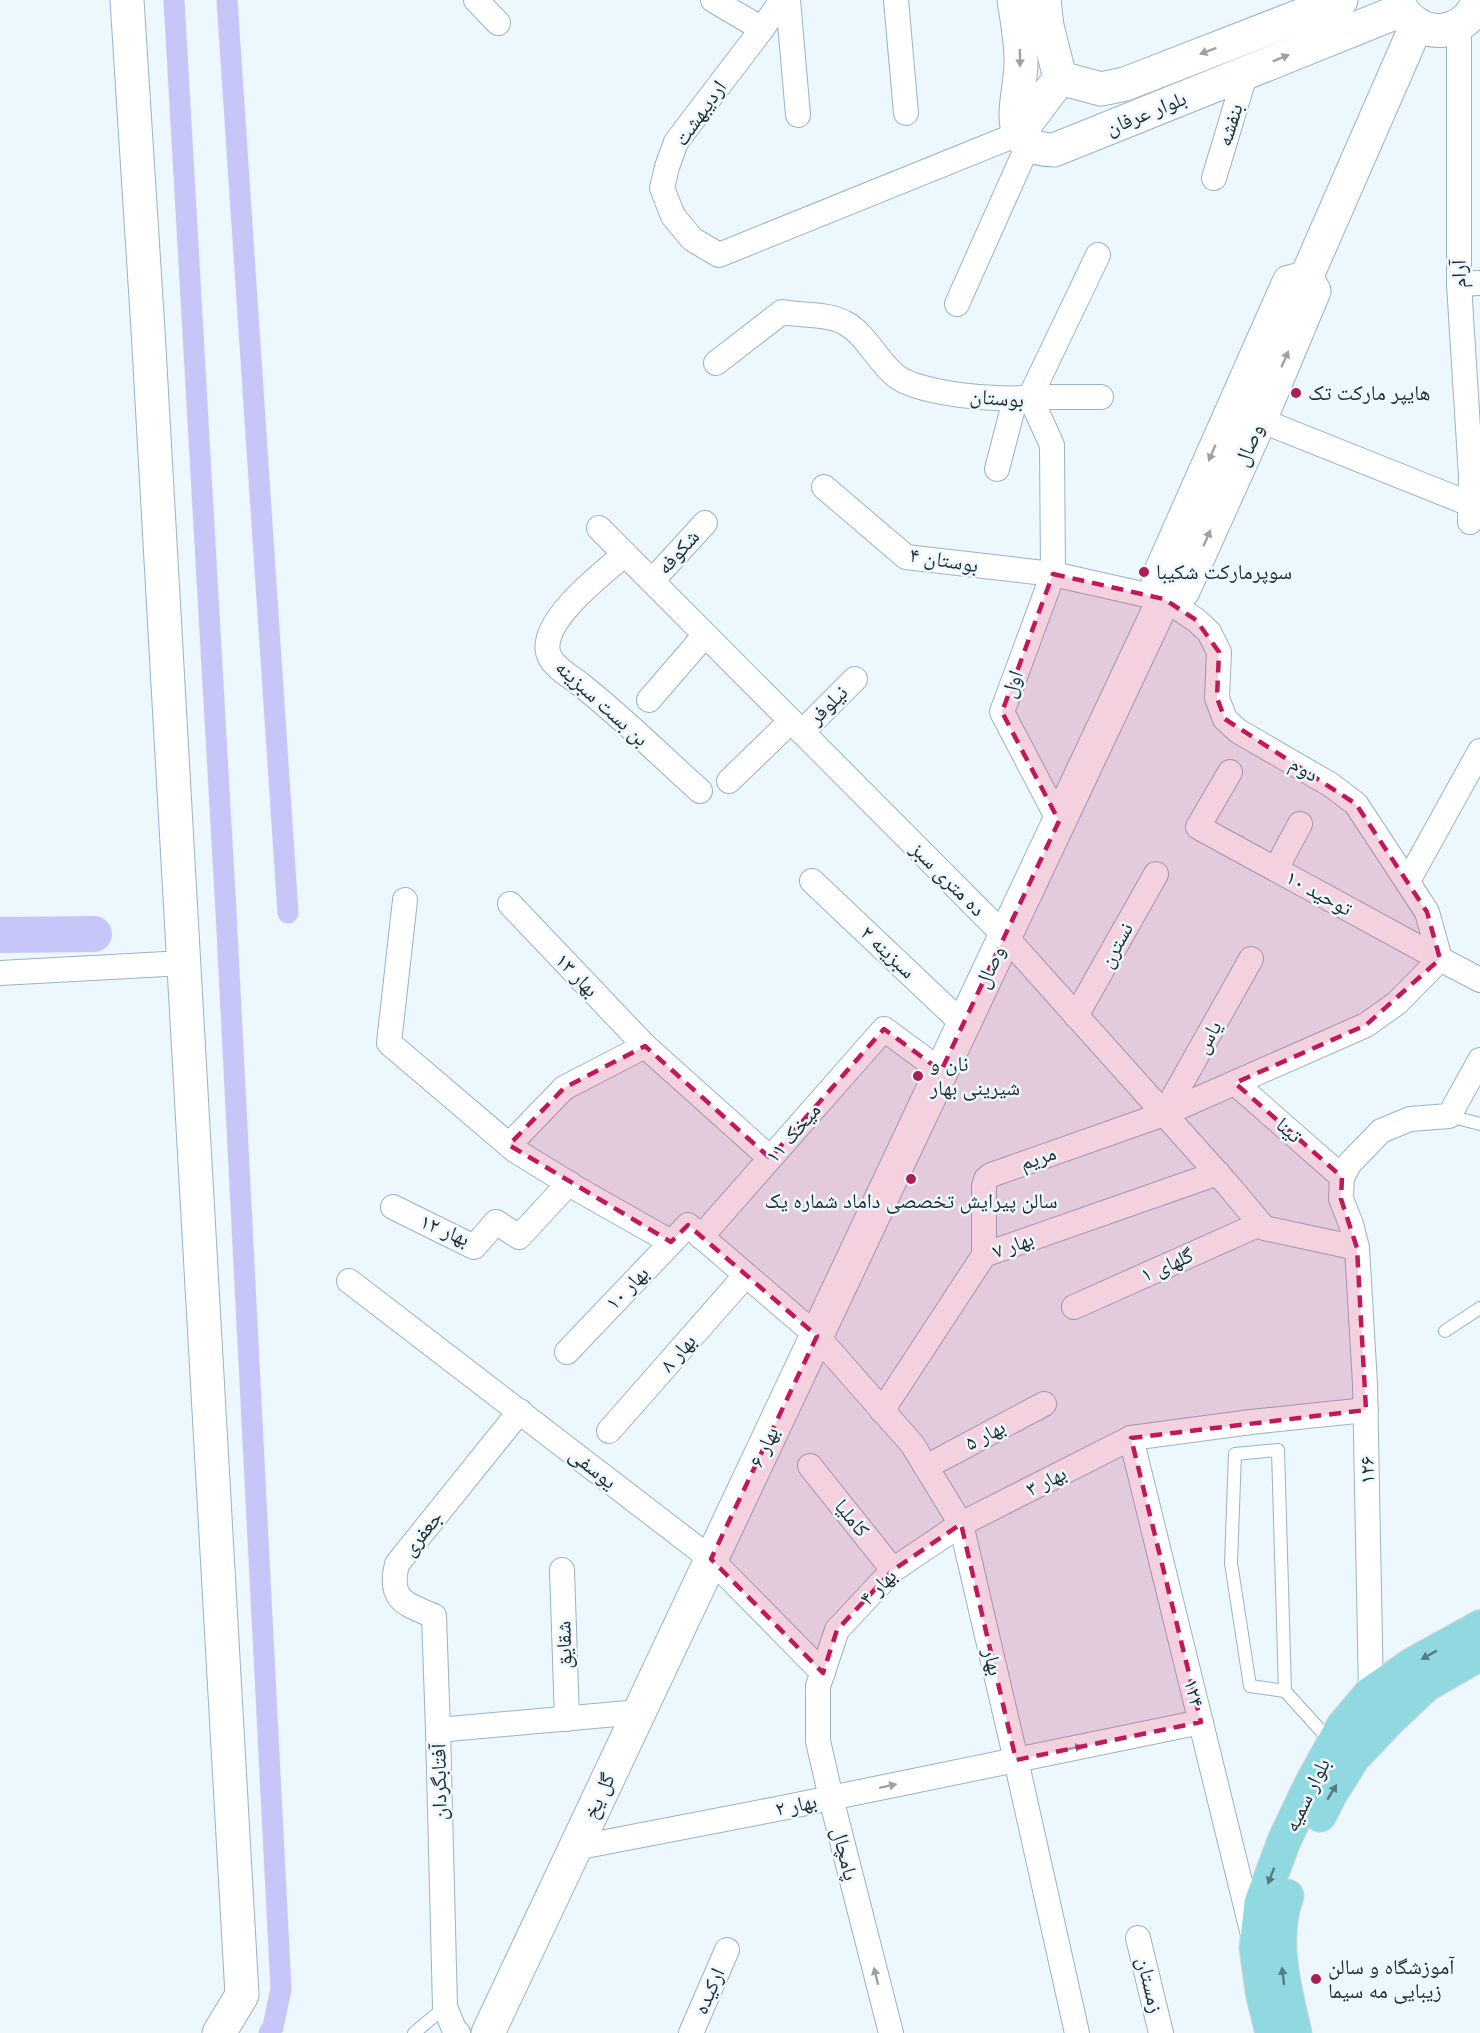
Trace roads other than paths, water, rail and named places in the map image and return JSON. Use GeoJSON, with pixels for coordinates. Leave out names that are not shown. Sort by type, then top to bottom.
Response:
{"type":"FeatureCollection","features":[{"type":"Feature","properties":{"kind":"main road"},"geometry":{"type":"LineString","coordinates":[[127,0],[148,330],[242,1995],[219,2033]]}},
{"type":"Feature","properties":{"kind":"main road"},"geometry":{"type":"LineString","coordinates":[[1014,0],[1021,61],[1016,104],[1023,139]]}},
{"type":"Feature","properties":{"kind":"main road"},"geometry":{"type":"LineString","coordinates":[[1023,139],[1060,78],[1047,26],[1044,0]]}},
{"type":"Feature","properties":{"kind":"main road","name":"بلوار عرفان"},"geometry":{"type":"LineString","coordinates":[[1060,78],[1101,89],[1125,84],[1341,0]]}},
{"type":"Feature","properties":{"kind":"main road"},"geometry":{"type":"LineString","coordinates":[[1405,11],[1427,29],[1438,31],[1459,25],[1468,19],[1479,0]]}},
{"type":"Feature","properties":{"kind":"main road","name":"بلوار عرفان"},"geometry":{"type":"LineString","coordinates":[[1023,139],[1039,150],[1054,150],[1246,72],[1405,11]]}},
{"type":"Feature","properties":{"kind":"main road","name":"وصال"},"geometry":{"type":"LineString","coordinates":[[817,1335],[1164,599],[1183,591],[1245,415],[1314,291],[1306,278],[1405,11]]}},
{"type":"Feature","properties":{"kind":"main road","name":"بهار ۶"},"geometry":{"type":"LineString","coordinates":[[711,1559],[817,1335]]}},
{"type":"Feature","properties":{"kind":"main road","name":"گل یخ"},"geometry":{"type":"LineString","coordinates":[[488,2033],[711,1559]]}},
{"type":"Feature","properties":{"kind":"main road","name":"بلوار سمیه"},"geometry":{"type":"LineString","coordinates":[[1272,2033],[1262,1992],[1256,1948],[1261,1903],[1284,1841],[1310,1786],[1342,1726],[1371,1693],[1413,1664],[1480,1627]]}},
{"type":"Feature","properties":{"kind":"main road","name":"بلوار سمیه"},"geometry":{"type":"LineString","coordinates":[[1295,2033],[1284,1985],[1280,1946],[1282,1910],[1304,1847],[1329,1795],[1353,1758],[1426,1685],[1480,1654]]}},
{"type":"Feature","properties":{"kind":"street"},"geometry":{"type":"LineString","coordinates":[[476,0],[498,23]]}},
{"type":"Feature","properties":{"kind":"street"},"geometry":{"type":"LineString","coordinates":[[712,0],[762,30]]}},
{"type":"Feature","properties":{"kind":"street","name":"اردیبهشت"},"geometry":{"type":"LineString","coordinates":[[782,0],[762,30],[676,142],[667,166],[662,188],[673,216],[692,239],[719,255],[1023,139]]}},
{"type":"Feature","properties":{"kind":"street"},"geometry":{"type":"LineString","coordinates":[[788,0],[798,115]]}},
{"type":"Feature","properties":{"kind":"street"},"geometry":{"type":"LineString","coordinates":[[896,0],[906,113]]}},
{"type":"Feature","properties":{"kind":"street","name":"آرام"},"geometry":{"type":"LineString","coordinates":[[1245,415],[1470,513],[1470,284],[1459,25]]}},
{"type":"Feature","properties":{"kind":"street","name":"بنفشه"},"geometry":{"type":"LineString","coordinates":[[1214,178],[1246,72]]}},
{"type":"Feature","properties":{"kind":"street"},"geometry":{"type":"LineString","coordinates":[[957,304],[1023,139]]}},
{"type":"Feature","properties":{"kind":"street"},"geometry":{"type":"LineString","coordinates":[[997,469],[1023,398],[1098,255]]}},
{"type":"Feature","properties":{"kind":"street","name":"بوستان"},"geometry":{"type":"LineString","coordinates":[[716,363],[782,312],[835,319],[846,323],[895,376],[908,383],[943,393],[1023,398],[1052,446],[1053,574]]}},
{"type":"Feature","properties":{"kind":"street"},"geometry":{"type":"LineString","coordinates":[[1023,398],[1101,397]]}},
{"type":"Feature","properties":{"kind":"street","name":"بوستان ۴"},"geometry":{"type":"LineString","coordinates":[[824,487],[906,557],[1053,574]]}},
{"type":"Feature","properties":{"kind":"street","name":"شکوفه"},"geometry":{"type":"LineString","coordinates":[[652,581],[705,524]]}},
{"type":"Feature","properties":{"kind":"street","name":"ده متری سبز"},"geometry":{"type":"LineString","coordinates":[[599,528],[1005,936],[1218,1173],[1260,1224]]}},
{"type":"Feature","properties":{"kind":"street","name":"بن بست سبزینه"},"geometry":{"type":"LineString","coordinates":[[625,554],[567,606],[550,636],[548,652],[554,663],[593,694],[700,791]]}},
{"type":"Feature","properties":{"kind":"street"},"geometry":{"type":"LineString","coordinates":[[1053,574],[1164,599]]}},
{"type":"Feature","properties":{"kind":"street","name":"اول"},"geometry":{"type":"LineString","coordinates":[[1053,574],[1002,712],[1059,821]]}},
{"type":"Feature","properties":{"kind":"street","name":"دوم"},"geometry":{"type":"LineString","coordinates":[[1164,599],[1209,632],[1219,652],[1217,698],[1225,719],[1238,731],[1331,785],[1356,804],[1427,912],[1440,959]]}},
{"type":"Feature","properties":{"kind":"street"},"geometry":{"type":"LineString","coordinates":[[648,699],[705,635]]}},
{"type":"Feature","properties":{"kind":"street","name":"نیلوفر"},"geometry":{"type":"LineString","coordinates":[[729,781],[855,679]]}},
{"type":"Feature","properties":{"kind":"street"},"geometry":{"type":"LineString","coordinates":[[1408,881],[1480,751]]}},
{"type":"Feature","properties":{"kind":"street","name":"توحید ۱۰"},"geometry":{"type":"LineString","coordinates":[[1230,772],[1198,827],[1480,980]]}},
{"type":"Feature","properties":{"kind":"street"},"geometry":{"type":"LineString","coordinates":[[1276,869],[1300,824]]}},
{"type":"Feature","properties":{"kind":"street","name":"نسترن"},"geometry":{"type":"LineString","coordinates":[[1076,1016],[1156,874]]}},
{"type":"Feature","properties":{"kind":"street","name":"سبزینه ۲"},"geometry":{"type":"LineString","coordinates":[[812,881],[963,1024]]}},
{"type":"Feature","properties":{"kind":"street","name":"بهار"},"geometry":{"type":"LineString","coordinates":[[405,900],[389,1043],[509,1145],[569,1183],[687,1234],[746,1275],[817,1335],[912,1444],[960,1524],[1077,2033]]}},
{"type":"Feature","properties":{"kind":"street","name":"بهار ۱۳"},"geometry":{"type":"LineString","coordinates":[[510,904],[645,1046],[770,1158]]}},
{"type":"Feature","properties":{"kind":"street","name":"یاس"},"geometry":{"type":"LineString","coordinates":[[1164,1114],[1251,959]]}},
{"type":"Feature","properties":{"kind":"street","name":"مریم"},"geometry":{"type":"LineString","coordinates":[[984,1255],[984,1186],[986,1179],[991,1175],[1164,1114],[1366,1025],[1396,1003],[1440,959]]}},
{"type":"Feature","properties":{"kind":"street"},"geometry":{"type":"LineString","coordinates":[[0,973],[184,963]]}},
{"type":"Feature","properties":{"kind":"street","name":"میخک ۱۱"},"geometry":{"type":"LineString","coordinates":[[687,1234],[770,1158],[884,1029],[941,1071]]}},
{"type":"Feature","properties":{"kind":"street"},"geometry":{"type":"LineString","coordinates":[[509,1145],[564,1088],[645,1046]]}},
{"type":"Feature","properties":{"kind":"street"},"geometry":{"type":"LineString","coordinates":[[1342,1177],[1350,1163],[1381,1131],[1410,1119],[1449,1116],[1480,1060]]}},
{"type":"Feature","properties":{"kind":"street","name":"تینا"},"geometry":{"type":"LineString","coordinates":[[1235,1083],[1342,1177]]}},
{"type":"Feature","properties":{"kind":"street","name":"بهار ۷"},"geometry":{"type":"LineString","coordinates":[[882,1411],[984,1255],[1218,1173]]}},
{"type":"Feature","properties":{"kind":"street","name":"۱۲۶"},"geometry":{"type":"LineString","coordinates":[[1342,1177],[1341,1199],[1357,1248],[1366,1410],[1371,1693]]}},
{"type":"Feature","properties":{"kind":"street","name":"بهار ۱۲"},"geometry":{"type":"LineString","coordinates":[[393,1207],[474,1247],[496,1222],[519,1237],[569,1183]]}},
{"type":"Feature","properties":{"kind":"street"},"geometry":{"type":"LineString","coordinates":[[1260,1224],[1264,1228],[1357,1248]]}},
{"type":"Feature","properties":{"kind":"street","name":"گلهای ۱"},"geometry":{"type":"LineString","coordinates":[[1074,1306],[1260,1224]]}},
{"type":"Feature","properties":{"kind":"street","name":"بهار ۱۰"},"geometry":{"type":"LineString","coordinates":[[567,1352],[687,1234]]}},
{"type":"Feature","properties":{"kind":"street","name":"بهار ۸"},"geometry":{"type":"LineString","coordinates":[[609,1431],[746,1275]]}},
{"type":"Feature","properties":{"kind":"street","name":"یوسفی"},"geometry":{"type":"LineString","coordinates":[[349,1281],[711,1559],[823,1673]]}},
{"type":"Feature","properties":{"kind":"street","name":"بهار ۵"},"geometry":{"type":"LineString","coordinates":[[926,1467],[1044,1404]]}},
{"type":"Feature","properties":{"kind":"street","name":"بهار ۳"},"geometry":{"type":"LineString","coordinates":[[960,1524],[1131,1438],[1366,1410]]}},
{"type":"Feature","properties":{"kind":"street","name":"جعفری"},"geometry":{"type":"LineString","coordinates":[[438,1730],[434,1616],[404,1604],[397,1595],[394,1584],[397,1564],[520,1411]]}},
{"type":"Feature","properties":{"kind":"street","name":"۱۲۴"},"geometry":{"type":"LineString","coordinates":[[1131,1438],[1256,1948]]}},
{"type":"Feature","properties":{"kind":"street","name":"کاملیا"},"geometry":{"type":"LineString","coordinates":[[810,1466],[893,1570]]}},
{"type":"Feature","properties":{"kind":"street","name":"بهار ۴"},"geometry":{"type":"LineString","coordinates":[[823,1673],[837,1630],[893,1570],[960,1524]]}},
{"type":"Feature","properties":{"kind":"street","name":"شقایق"},"geometry":{"type":"LineString","coordinates":[[561,1570],[567,1719]]}},
{"type":"Feature","properties":{"kind":"street","name":"پامچال"},"geometry":{"type":"LineString","coordinates":[[823,1673],[819,1686],[818,1741],[891,2033]]}},
{"type":"Feature","properties":{"kind":"street","name":"آفتابگردان"},"geometry":{"type":"LineString","coordinates":[[458,2033],[445,2007],[438,1730],[639,1712]]}},
{"type":"Feature","properties":{"kind":"street","name":"بهار ۲"},"geometry":{"type":"LineString","coordinates":[[575,1848],[1201,1722]]}},
{"type":"Feature","properties":{"kind":"street","name":"زمستان"},"geometry":{"type":"LineString","coordinates":[[1138,1938],[1161,2033]]}},
{"type":"Feature","properties":{"kind":"street","name":"ارکیده"},"geometry":{"type":"LineString","coordinates":[[691,2033],[727,1950]]}},
{"type":"Feature","properties":{"kind":"lane"},"geometry":{"type":"LineString","coordinates":[[1449,1116],[1480,1124]]}},
{"type":"Feature","properties":{"kind":"lane"},"geometry":{"type":"LineString","coordinates":[[1444,1332],[1480,1308]]}},
{"type":"Feature","properties":{"kind":"lane"},"geometry":{"type":"LineString","coordinates":[[1285,1691],[1278,1450],[1235,1454],[1231,1563],[1250,1686],[1285,1691],[1333,1744]]}},
{"type":"Feature","properties":{"kind":"lane"},"geometry":{"type":"LineString","coordinates":[[414,2033],[445,2007]]}},
{"type":"Feature","properties":{"kind":"waterway"},"geometry":{"type":"LineString","coordinates":[[174,0],[226,912],[281,1989],[273,2027],[269,2033]]}},
{"type":"Feature","properties":{"kind":"waterway"},"geometry":{"type":"LineString","coordinates":[[227,0],[288,913]]}},
{"type":"Feature","properties":{"kind":"waterway"},"geometry":{"type":"LineString","coordinates":[[0,935],[94,934]]}},
{"type":"Feature","properties":{"kind":"place","name":"هایپر مارکت تک"},"geometry":{"type":"Point","coordinates":[1296,393]}},
{"type":"Feature","properties":{"kind":"place","name":"سوپرمارکت شکیبا"},"geometry":{"type":"Point","coordinates":[1144,572]}},
{"type":"Feature","properties":{"kind":"place","name":"نان و شیرینی بهار"},"geometry":{"type":"Point","coordinates":[918,1076]}},
{"type":"Feature","properties":{"kind":"place","name":"سالن پیرایش تخصصی داماد شماره یک"},"geometry":{"type":"Point","coordinates":[911,1179]}},
{"type":"Feature","properties":{"kind":"place","name":"آموزشگاه و سالن زیبایی مه سیما"},"geometry":{"type":"Point","coordinates":[1316,1979]}}]}
